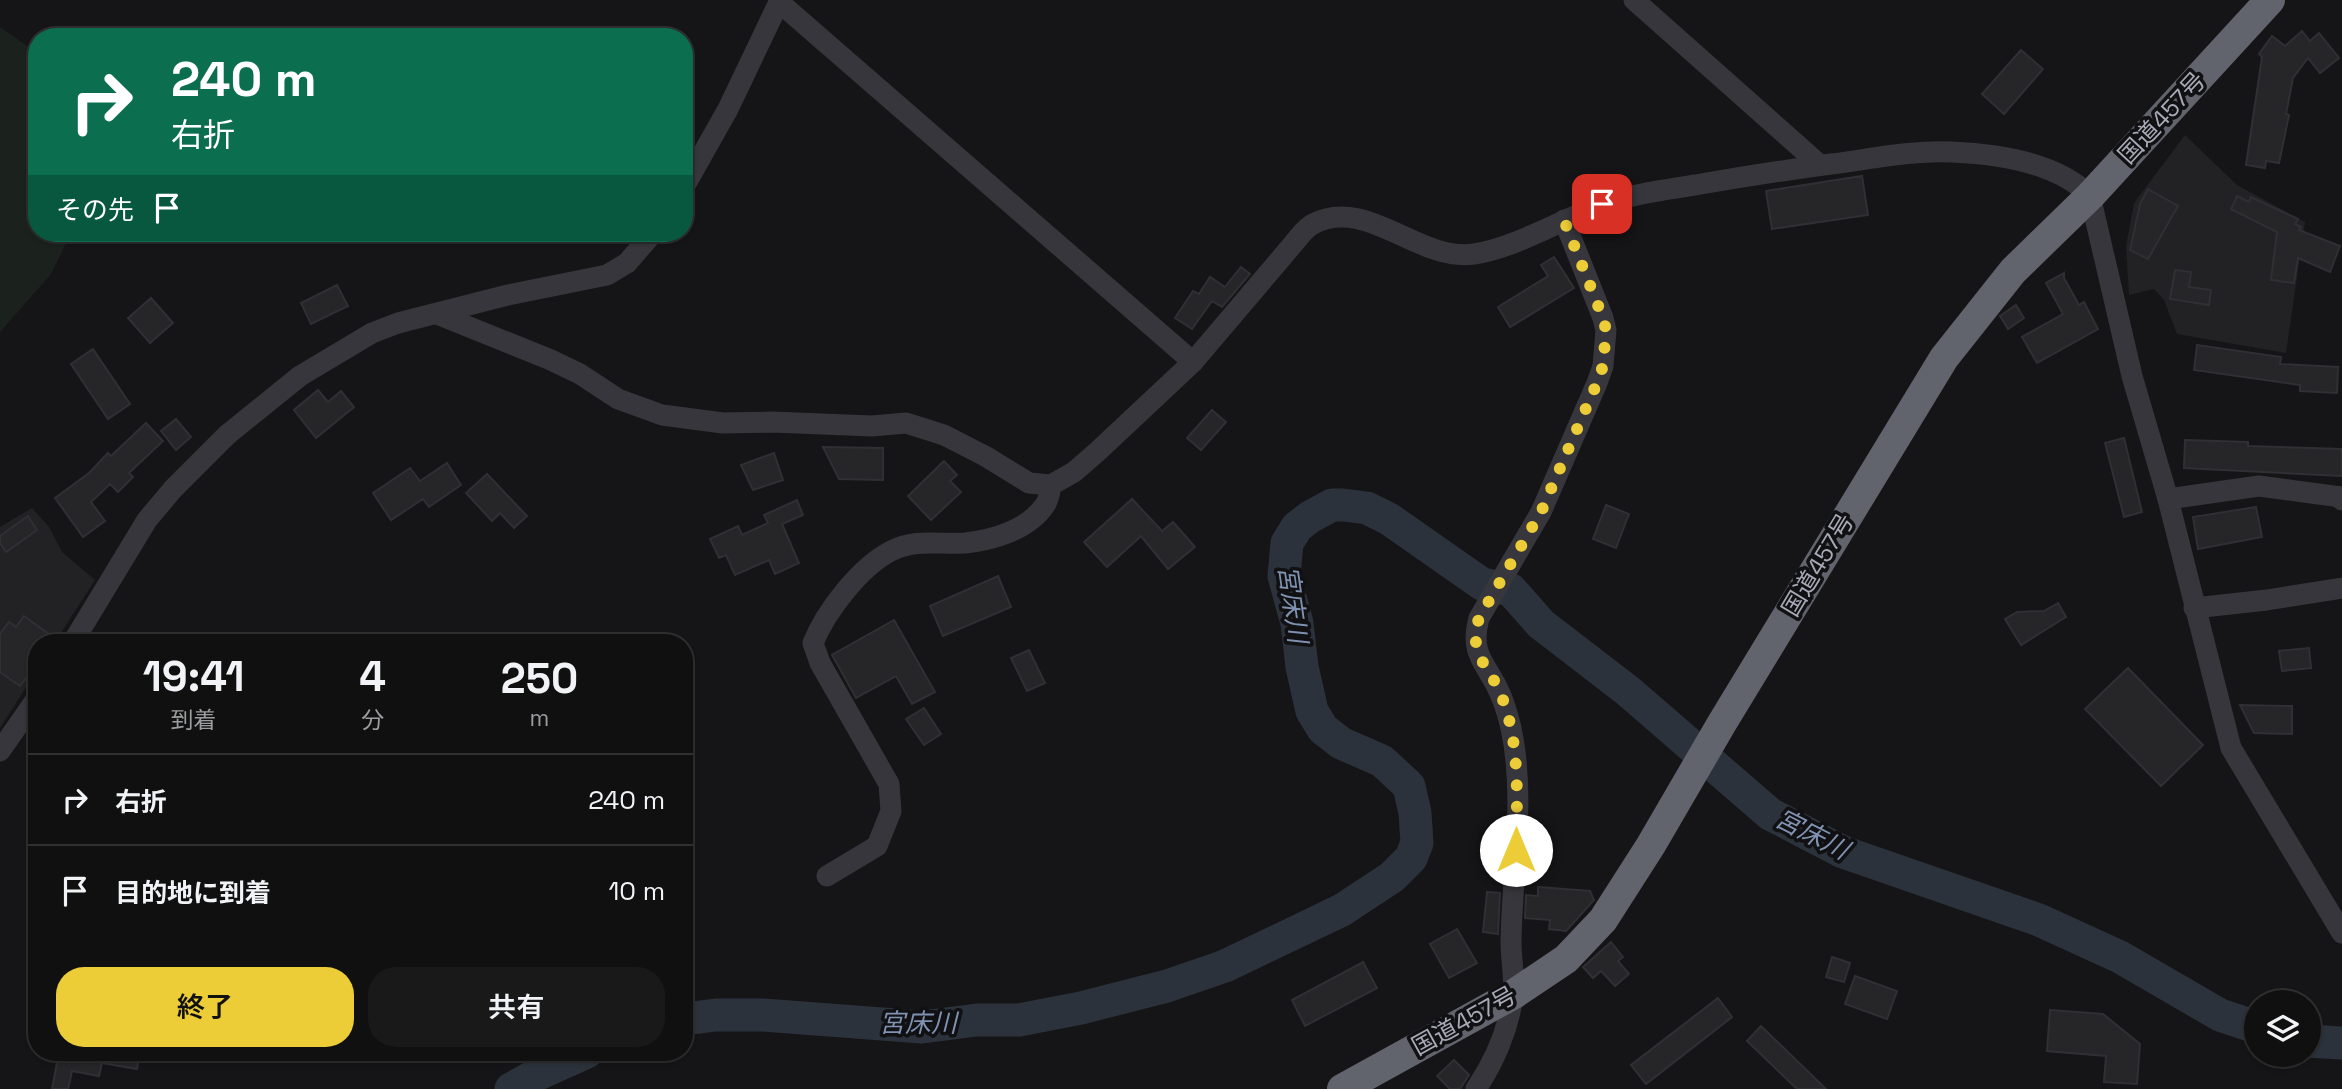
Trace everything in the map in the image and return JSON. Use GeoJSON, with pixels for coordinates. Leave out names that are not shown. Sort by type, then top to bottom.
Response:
{"type":"FeatureCollection","features":[{"type":"Feature","properties":{"kind":"highway","name":"国道457号"},"geometry":{"type":"LineString","coordinates":[[1342,1089],[1514,994],[1566,959],[1603,920],[1679,799],[1722,723],[1944,358],[2013,271],[2090,196],[2270,0]]}},
{"type":"Feature","properties":{"kind":"street"},"geometry":{"type":"LineString","coordinates":[[1634,0],[1820,165]]}},
{"type":"Feature","properties":{"kind":"street"},"geometry":{"type":"LineString","coordinates":[[693,171],[728,109],[780,1],[1193,362]]}},
{"type":"Feature","properties":{"kind":"street"},"geometry":{"type":"LineString","coordinates":[[437,314],[551,360],[580,374],[618,398],[662,415],[723,423],[872,426],[906,423],[944,435],[1029,483],[1051,485],[1074,472],[1193,362],[1312,225],[1341,218],[1364,220],[1437,252],[1473,255],[1623,198],[1757,174],[1927,153],[1982,154],[2036,166],[2063,175],[2080,185],[2090,196],[2129,365],[2168,499],[2231,748],[2342,933]]}},
{"type":"Feature","properties":{"kind":"street"},"geometry":{"type":"LineString","coordinates":[[1476,1089],[1496,1054],[1514,994],[1511,942],[1516,865],[1515,761],[1511,728],[1497,688],[1477,654],[1476,629],[1483,612],[1530,533],[1603,366],[1606,330],[1603,318],[1564,220]]}},
{"type":"Feature","properties":{"kind":"street"},"geometry":{"type":"LineString","coordinates":[[78,634],[147,520],[173,489],[227,435],[275,395],[337,352],[372,333],[398,323],[508,295],[607,275],[627,263],[645,242]]}},
{"type":"Feature","properties":{"kind":"street"},"geometry":{"type":"LineString","coordinates":[[827,876],[877,846],[891,811],[888,784],[820,663],[813,643],[822,620],[872,564],[893,550],[930,541],[963,543],[1001,536],[1032,519],[1046,504],[1051,485]]}},
{"type":"Feature","properties":{"kind":"street"},"geometry":{"type":"LineString","coordinates":[[2168,499],[2259,486],[2341,497],[2342,500]]}},
{"type":"Feature","properties":{"kind":"street"},"geometry":{"type":"LineString","coordinates":[[2194,608],[2342,588]]}},
{"type":"Feature","properties":{"kind":"street"},"geometry":{"type":"LineString","coordinates":[[0,751],[28,711]]}},
{"type":"Feature","properties":{"kind":"shaded area"},"geometry":{"type":"Polygon","coordinates":[[[0,27],[28,47],[28,242],[67,242],[51,274],[0,332],[0,27]]]}},
{"type":"Feature","properties":{"kind":"shaded area"},"geometry":{"type":"Polygon","coordinates":[[[2185,135],[2237,185],[2305,222],[2286,353],[2177,334],[2164,300],[2154,289],[2129,295],[2126,246],[2134,203],[2185,135]]]}},
{"type":"Feature","properties":{"kind":"shaded area"},"geometry":{"type":"Polygon","coordinates":[[[32,508],[49,527],[62,552],[95,580],[60,634],[28,634],[28,684],[0,728],[0,527],[32,508]]]}},
{"type":"Feature","properties":{"kind":"building"},"geometry":{"type":"Polygon","coordinates":[[[2302,31],[2310,41],[2319,33],[2339,58],[2320,73],[2308,58],[2293,78],[2279,163],[2266,161],[2265,168],[2246,165],[2262,57],[2259,54],[2272,36],[2285,46],[2302,31]]]}},
{"type":"Feature","properties":{"kind":"building"},"geometry":{"type":"Polygon","coordinates":[[[2021,50],[2043,69],[2004,114],[1982,94],[2021,50]]]}},
{"type":"Feature","properties":{"kind":"building"},"geometry":{"type":"Polygon","coordinates":[[[1862,176],[1868,215],[1772,229],[1766,191],[1862,176]]]}},
{"type":"Feature","properties":{"kind":"building"},"geometry":{"type":"Polygon","coordinates":[[[2148,189],[2178,206],[2148,259],[2130,250],[2140,204],[2148,189]]]}},
{"type":"Feature","properties":{"kind":"building"},"geometry":{"type":"Polygon","coordinates":[[[2237,196],[2249,202],[2251,197],[2298,219],[2295,224],[2301,227],[2299,230],[2340,246],[2330,272],[2298,258],[2294,283],[2271,280],[2277,232],[2231,209],[2237,196]]]}},
{"type":"Feature","properties":{"kind":"building"},"geometry":{"type":"Polygon","coordinates":[[[1554,257],[1574,288],[1510,327],[1498,307],[1548,276],[1541,265],[1554,257]]]}},
{"type":"Feature","properties":{"kind":"building"},"geometry":{"type":"Polygon","coordinates":[[[1241,267],[1250,274],[1222,307],[1212,301],[1192,329],[1175,318],[1193,291],[1199,294],[1210,277],[1225,287],[1241,267]]]}},
{"type":"Feature","properties":{"kind":"building"},"geometry":{"type":"Polygon","coordinates":[[[2175,270],[2191,272],[2189,287],[2211,290],[2209,305],[2170,299],[2175,270]]]}},
{"type":"Feature","properties":{"kind":"building"},"geometry":{"type":"Polygon","coordinates":[[[2064,273],[2064,278],[2079,305],[2084,302],[2098,329],[2037,363],[2022,337],[2063,314],[2046,283],[2064,273]]]}},
{"type":"Feature","properties":{"kind":"building"},"geometry":{"type":"Polygon","coordinates":[[[337,285],[348,306],[311,324],[301,303],[337,285]]]}},
{"type":"Feature","properties":{"kind":"building"},"geometry":{"type":"Polygon","coordinates":[[[151,298],[173,323],[150,343],[128,318],[151,298]]]}},
{"type":"Feature","properties":{"kind":"building"},"geometry":{"type":"Polygon","coordinates":[[[2016,305],[2024,318],[2008,329],[2000,316],[2016,305]]]}},
{"type":"Feature","properties":{"kind":"building"},"geometry":{"type":"Polygon","coordinates":[[[2197,345],[2281,357],[2280,364],[2338,367],[2337,393],[2300,391],[2300,385],[2194,370],[2197,345]]]}},
{"type":"Feature","properties":{"kind":"building"},"geometry":{"type":"Polygon","coordinates":[[[93,349],[130,404],[108,419],[71,364],[93,349]]]}},
{"type":"Feature","properties":{"kind":"building"},"geometry":{"type":"Polygon","coordinates":[[[318,390],[328,402],[341,391],[354,407],[316,438],[294,410],[318,390]]]}},
{"type":"Feature","properties":{"kind":"building"},"geometry":{"type":"Polygon","coordinates":[[[1212,410],[1226,422],[1201,450],[1187,438],[1212,410]]]}},
{"type":"Feature","properties":{"kind":"building"},"geometry":{"type":"Polygon","coordinates":[[[176,419],[191,437],[176,450],[161,431],[176,419]]]}},
{"type":"Feature","properties":{"kind":"building"},"geometry":{"type":"Polygon","coordinates":[[[146,423],[163,441],[129,473],[133,477],[118,492],[110,484],[91,502],[105,521],[83,537],[55,498],[89,473],[108,453],[111,456],[146,423]]]}},
{"type":"Feature","properties":{"kind":"building"},"geometry":{"type":"Polygon","coordinates":[[[2124,438],[2142,512],[2124,517],[2105,443],[2124,438]]]}},
{"type":"Feature","properties":{"kind":"building"},"geometry":{"type":"Polygon","coordinates":[[[2185,440],[2248,442],[2248,446],[2342,449],[2342,476],[2184,468],[2185,440]]]}},
{"type":"Feature","properties":{"kind":"building"},"geometry":{"type":"Polygon","coordinates":[[[823,447],[883,448],[883,480],[839,479],[823,447]]]}},
{"type":"Feature","properties":{"kind":"building"},"geometry":{"type":"Polygon","coordinates":[[[774,453],[783,480],[753,490],[741,465],[774,453]]]}},
{"type":"Feature","properties":{"kind":"building"},"geometry":{"type":"Polygon","coordinates":[[[944,461],[957,475],[950,481],[961,492],[931,520],[908,496],[944,461]]]}},
{"type":"Feature","properties":{"kind":"building"},"geometry":{"type":"Polygon","coordinates":[[[447,463],[461,485],[429,507],[423,499],[391,520],[373,493],[410,468],[420,481],[447,463]]]}},
{"type":"Feature","properties":{"kind":"building"},"geometry":{"type":"Polygon","coordinates":[[[487,474],[527,516],[514,528],[500,513],[492,521],[466,493],[487,474]]]}},
{"type":"Feature","properties":{"kind":"building"},"geometry":{"type":"Polygon","coordinates":[[[1132,499],[1162,531],[1173,522],[1195,547],[1168,569],[1141,536],[1107,567],[1084,542],[1132,499]]]}},
{"type":"Feature","properties":{"kind":"building"},"geometry":{"type":"Polygon","coordinates":[[[797,500],[803,515],[782,524],[799,563],[775,574],[769,560],[735,575],[726,555],[719,558],[710,539],[738,526],[742,535],[768,523],[764,515],[797,500]]]}},
{"type":"Feature","properties":{"kind":"building"},"geometry":{"type":"Polygon","coordinates":[[[1606,505],[1629,514],[1616,548],[1593,539],[1606,505]]]}},
{"type":"Feature","properties":{"kind":"building"},"geometry":{"type":"Polygon","coordinates":[[[2256,507],[2262,537],[2198,549],[2193,517],[2256,507]]]}},
{"type":"Feature","properties":{"kind":"building"},"geometry":{"type":"Polygon","coordinates":[[[28,516],[37,530],[6,552],[0,543],[0,536],[28,516]]]}},
{"type":"Feature","properties":{"kind":"building"},"geometry":{"type":"Polygon","coordinates":[[[998,576],[1011,607],[943,636],[930,606],[998,576]]]}},
{"type":"Feature","properties":{"kind":"building"},"geometry":{"type":"Polygon","coordinates":[[[2058,603],[2066,617],[2021,645],[2005,619],[2017,612],[2044,611],[2058,603]]]}},
{"type":"Feature","properties":{"kind":"building"},"geometry":{"type":"Polygon","coordinates":[[[24,616],[49,634],[28,634],[28,675],[20,686],[0,672],[0,634],[9,622],[16,627],[24,616]]]}},
{"type":"Feature","properties":{"kind":"building"},"geometry":{"type":"Polygon","coordinates":[[[894,620],[935,692],[912,704],[896,676],[856,698],[832,655],[894,620]]]}},
{"type":"Feature","properties":{"kind":"building"},"geometry":{"type":"Polygon","coordinates":[[[2309,648],[2311,668],[2282,671],[2279,651],[2309,648]]]}},
{"type":"Feature","properties":{"kind":"building"},"geometry":{"type":"Polygon","coordinates":[[[1029,650],[1045,683],[1027,691],[1011,658],[1029,650]]]}},
{"type":"Feature","properties":{"kind":"building"},"geometry":{"type":"Polygon","coordinates":[[[2128,668],[2203,745],[2161,786],[2085,709],[2128,668]]]}},
{"type":"Feature","properties":{"kind":"building"},"geometry":{"type":"Polygon","coordinates":[[[2240,705],[2292,706],[2292,734],[2254,733],[2240,705]]]}},
{"type":"Feature","properties":{"kind":"building"},"geometry":{"type":"Polygon","coordinates":[[[924,708],[941,734],[924,745],[906,719],[924,708]]]}},
{"type":"Feature","properties":{"kind":"building"},"geometry":{"type":"Polygon","coordinates":[[[1538,887],[1590,891],[1594,900],[1566,931],[1549,929],[1550,920],[1525,918],[1526,895],[1538,896],[1538,887]]]}},
{"type":"Feature","properties":{"kind":"building"},"geometry":{"type":"Polygon","coordinates":[[[1487,892],[1500,893],[1498,934],[1483,932],[1487,892]]]}},
{"type":"Feature","properties":{"kind":"building"},"geometry":{"type":"Polygon","coordinates":[[[1457,929],[1477,963],[1449,978],[1430,944],[1457,929]]]}},
{"type":"Feature","properties":{"kind":"building"},"geometry":{"type":"Polygon","coordinates":[[[1611,942],[1623,957],[1618,961],[1629,974],[1615,986],[1601,971],[1593,978],[1583,967],[1611,942]]]}},
{"type":"Feature","properties":{"kind":"building"},"geometry":{"type":"Polygon","coordinates":[[[1832,957],[1850,963],[1844,982],[1826,977],[1832,957]]]}},
{"type":"Feature","properties":{"kind":"building"},"geometry":{"type":"Polygon","coordinates":[[[1363,962],[1377,988],[1305,1026],[1292,1000],[1363,962]]]}},
{"type":"Feature","properties":{"kind":"building"},"geometry":{"type":"Polygon","coordinates":[[[1855,976],[1897,991],[1887,1019],[1845,1004],[1855,976]]]}},
{"type":"Feature","properties":{"kind":"building"},"geometry":{"type":"Polygon","coordinates":[[[1718,998],[1732,1017],[1646,1084],[1631,1065],[1718,998]]]}},
{"type":"Feature","properties":{"kind":"building"},"geometry":{"type":"Polygon","coordinates":[[[2050,1010],[2103,1014],[2140,1044],[2137,1084],[2104,1082],[2106,1056],[2047,1051],[2050,1010]]]}},
{"type":"Feature","properties":{"kind":"building"},"geometry":{"type":"Polygon","coordinates":[[[1761,1026],[1826,1089],[1797,1089],[1747,1041],[1761,1026]]]}},
{"type":"Feature","properties":{"kind":"building"},"geometry":{"type":"Polygon","coordinates":[[[1454,1060],[1469,1075],[1460,1089],[1450,1089],[1437,1076],[1454,1060]]]}},
{"type":"Feature","properties":{"kind":"building"},"geometry":{"type":"Polygon","coordinates":[[[57,1061],[138,1061],[137,1069],[102,1063],[99,1076],[72,1071],[68,1089],[52,1089],[57,1061]]]}},
{"type":"Feature","properties":{"kind":"waterway","name":"宮床川"},"geometry":{"type":"LineString","coordinates":[[693,1018],[763,1015],[922,1027],[977,1020],[1019,1020],[1081,1008],[1167,986],[1225,966],[1342,910],[1392,877],[1411,858],[1417,843],[1415,813],[1409,786],[1382,761],[1341,743],[1323,729],[1312,711],[1302,667],[1297,623],[1284,576],[1287,543],[1297,527],[1332,505],[1343,505],[1367,508],[1389,519],[1482,584],[1511,590],[1541,624],[1628,691],[1770,814],[1843,852],[2039,920],[2120,957],[2220,1015],[2244,1023]]}},
{"type":"Feature","properties":{"kind":"waterway","name":"宮床川"},"geometry":{"type":"LineString","coordinates":[[2321,1042],[2342,1043]]}},
{"type":"Feature","properties":{"kind":"waterway","name":"宮床川"},"geometry":{"type":"LineString","coordinates":[[511,1089],[567,1061]]}},
{"type":"Feature","properties":{"kind":"route"},"geometry":{"type":"LineString","coordinates":[[1516,850],[1517,800],[1511,728],[1497,688],[1477,654],[1476,629],[1479,618],[1541,512],[1603,366],[1606,330],[1603,318],[1564,220],[1602,204]]}}]}
